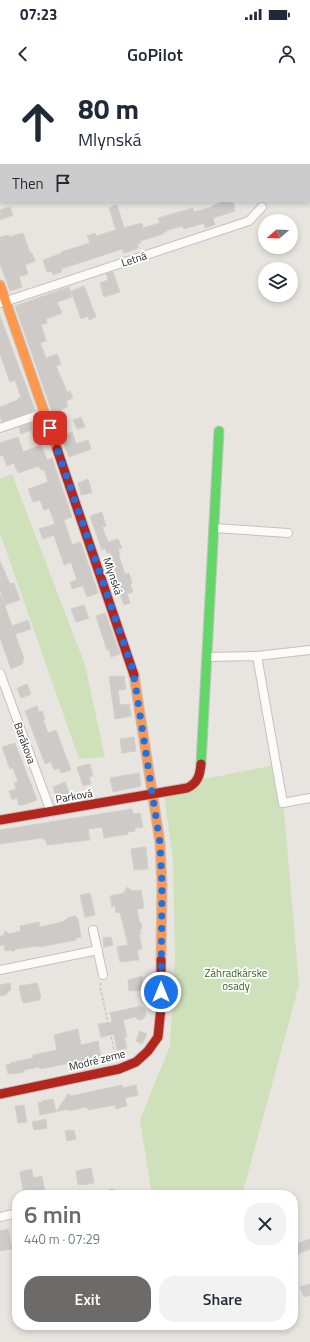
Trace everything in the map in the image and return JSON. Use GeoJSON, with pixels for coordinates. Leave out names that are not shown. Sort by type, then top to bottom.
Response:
{"type":"FeatureCollection","features":[{"type":"Feature","properties":{"kind":"street","name":"Letná"},"geometry":{"type":"LineString","coordinates":[[3,302],[249,221],[263,204]]}},
{"type":"Feature","properties":{"kind":"street","name":"Mlynská"},"geometry":{"type":"LineString","coordinates":[[0,285],[3,302],[44,413],[133,670],[160,843],[162,885]]}},
{"type":"Feature","properties":{"kind":"street"},"geometry":{"type":"LineString","coordinates":[[0,428],[44,413]]}},
{"type":"Feature","properties":{"kind":"street"},"geometry":{"type":"LineString","coordinates":[[219,431],[206,657],[257,656],[310,650]]}},
{"type":"Feature","properties":{"kind":"street"},"geometry":{"type":"LineString","coordinates":[[214,528],[288,533]]}},
{"type":"Feature","properties":{"kind":"street"},"geometry":{"type":"LineString","coordinates":[[257,656],[283,803],[310,798]]}},
{"type":"Feature","properties":{"kind":"street","name":"Parková"},"geometry":{"type":"LineString","coordinates":[[0,820],[193,786],[197,782],[200,773],[206,657]]}},
{"type":"Feature","properties":{"kind":"street","name":"Barákova"},"geometry":{"type":"LineString","coordinates":[[0,673],[50,812]]}},
{"type":"Feature","properties":{"kind":"street","name":"Modré zeme"},"geometry":{"type":"LineString","coordinates":[[0,1094],[119,1069],[136,1062],[148,1051],[158,1037],[161,1007],[162,885]]}},
{"type":"Feature","properties":{"kind":"street"},"geometry":{"type":"LineString","coordinates":[[93,930],[103,975]]}},
{"type":"Feature","properties":{"kind":"street"},"geometry":{"type":"LineString","coordinates":[[0,970],[98,950]]}},
{"type":"Feature","properties":{"kind":"street"},"geometry":{"type":"LineString","coordinates":[[0,1217],[12,1215]]}},
{"type":"Feature","properties":{"kind":"path"},"geometry":{"type":"LineString","coordinates":[[103,975],[100,986],[119,1069]]}},
{"type":"Feature","properties":{"kind":"green space"},"geometry":{"type":"Polygon","coordinates":[[[12,474],[85,665],[105,757],[79,759],[0,533],[0,479],[12,474]]]}},
{"type":"Feature","properties":{"kind":"green space","name":"Záhradkárske osady"},"geometry":{"type":"Polygon","coordinates":[[[280,764],[299,985],[243,1190],[151,1190],[140,1120],[170,1046],[175,959],[173,861],[163,787],[280,764]]]}},
{"type":"Feature","properties":{"kind":"building"},"geometry":{"type":"Polygon","coordinates":[[[222,202],[232,202],[235,211],[213,218],[215,225],[205,228],[204,223],[184,229],[182,226],[140,241],[141,243],[137,244],[139,248],[124,253],[122,249],[61,269],[62,272],[53,275],[52,271],[47,272],[43,260],[62,253],[61,252],[90,243],[87,236],[95,233],[96,236],[116,230],[109,208],[117,205],[124,228],[142,223],[143,228],[160,223],[158,218],[193,208],[194,212],[222,202]]]}},
{"type":"Feature","properties":{"kind":"building"},"geometry":{"type":"Polygon","coordinates":[[[10,207],[13,215],[0,220],[0,210],[10,207]]]}},
{"type":"Feature","properties":{"kind":"building"},"geometry":{"type":"Polygon","coordinates":[[[23,233],[30,253],[32,253],[35,261],[25,265],[28,274],[19,277],[22,287],[10,291],[0,264],[0,237],[9,235],[9,237],[23,233]]]}},
{"type":"Feature","properties":{"kind":"building"},"geometry":{"type":"Polygon","coordinates":[[[113,272],[120,292],[104,297],[100,283],[108,280],[106,274],[113,272]]]}},
{"type":"Feature","properties":{"kind":"building"},"geometry":{"type":"Polygon","coordinates":[[[84,286],[96,317],[89,320],[88,316],[81,319],[71,291],[84,286]]]}},
{"type":"Feature","properties":{"kind":"building"},"geometry":{"type":"Polygon","coordinates":[[[69,287],[72,297],[57,302],[62,313],[46,319],[47,323],[41,325],[46,341],[40,343],[46,358],[57,354],[61,364],[56,366],[67,392],[70,391],[73,398],[66,401],[68,407],[61,409],[64,417],[55,420],[15,306],[69,287]]]}},
{"type":"Feature","properties":{"kind":"building"},"geometry":{"type":"Polygon","coordinates":[[[0,316],[35,410],[2,422],[0,407],[18,400],[18,398],[21,397],[15,380],[10,382],[0,354],[0,316]]]}},
{"type":"Feature","properties":{"kind":"building"},"geometry":{"type":"Polygon","coordinates":[[[81,417],[85,427],[77,429],[73,420],[81,417]]]}},
{"type":"Feature","properties":{"kind":"building"},"geometry":{"type":"Polygon","coordinates":[[[39,421],[43,433],[33,437],[31,430],[21,434],[19,427],[39,421]]]}},
{"type":"Feature","properties":{"kind":"building"},"geometry":{"type":"Polygon","coordinates":[[[72,432],[76,444],[88,440],[91,449],[69,457],[61,436],[72,432]]]}},
{"type":"Feature","properties":{"kind":"building"},"geometry":{"type":"Polygon","coordinates":[[[18,437],[23,452],[41,445],[47,460],[52,458],[72,517],[64,520],[72,545],[79,542],[81,543],[98,593],[87,597],[83,586],[72,589],[70,582],[77,580],[71,562],[64,565],[54,535],[43,539],[39,529],[55,524],[49,508],[44,510],[40,500],[33,502],[28,489],[48,482],[44,469],[41,470],[39,466],[18,473],[14,463],[7,466],[3,455],[0,456],[0,443],[18,437]]]}},
{"type":"Feature","properties":{"kind":"building"},"geometry":{"type":"Polygon","coordinates":[[[88,479],[92,493],[81,495],[78,483],[88,479]]]}},
{"type":"Feature","properties":{"kind":"building"},"geometry":{"type":"Polygon","coordinates":[[[102,512],[106,526],[102,527],[108,542],[118,539],[122,548],[118,549],[119,556],[125,574],[129,573],[132,583],[130,584],[133,592],[127,594],[130,603],[124,605],[111,569],[115,568],[110,552],[107,553],[105,548],[102,550],[90,516],[102,512]]]}},
{"type":"Feature","properties":{"kind":"building"},"geometry":{"type":"Polygon","coordinates":[[[0,561],[10,584],[14,583],[20,600],[5,605],[0,590],[0,561]]]}},
{"type":"Feature","properties":{"kind":"building"},"geometry":{"type":"Polygon","coordinates":[[[0,595],[12,626],[28,620],[31,629],[15,634],[24,659],[22,660],[23,664],[11,669],[0,638],[0,595]]]}},
{"type":"Feature","properties":{"kind":"building"},"geometry":{"type":"Polygon","coordinates":[[[84,605],[89,618],[76,622],[71,609],[84,605]]]}},
{"type":"Feature","properties":{"kind":"building"},"geometry":{"type":"Polygon","coordinates":[[[105,613],[120,654],[111,657],[109,649],[107,650],[96,616],[105,613]]]}},
{"type":"Feature","properties":{"kind":"building"},"geometry":{"type":"Polygon","coordinates":[[[124,676],[126,689],[118,690],[120,705],[129,704],[131,716],[115,719],[109,677],[124,676]]]}},
{"type":"Feature","properties":{"kind":"building"},"geometry":{"type":"Polygon","coordinates":[[[27,684],[31,694],[21,698],[17,688],[27,684]]]}},
{"type":"Feature","properties":{"kind":"building"},"geometry":{"type":"Polygon","coordinates":[[[37,706],[39,712],[42,711],[45,719],[43,720],[48,733],[56,730],[71,770],[61,773],[59,768],[54,770],[51,762],[45,764],[25,711],[37,706]]]}},
{"type":"Feature","properties":{"kind":"building"},"geometry":{"type":"Polygon","coordinates":[[[134,737],[136,751],[122,753],[120,739],[134,737]]]}},
{"type":"Feature","properties":{"kind":"building"},"geometry":{"type":"Polygon","coordinates":[[[15,743],[37,800],[23,805],[19,805],[17,798],[12,800],[9,791],[16,789],[14,783],[18,782],[13,768],[10,769],[2,747],[15,743]]]}},
{"type":"Feature","properties":{"kind":"building"},"geometry":{"type":"Polygon","coordinates":[[[90,764],[93,776],[89,777],[91,784],[83,786],[77,767],[90,764]]]}},
{"type":"Feature","properties":{"kind":"building"},"geometry":{"type":"Polygon","coordinates":[[[139,773],[141,786],[113,792],[110,778],[139,773]]]}},
{"type":"Feature","properties":{"kind":"building"},"geometry":{"type":"Polygon","coordinates":[[[65,782],[71,798],[58,801],[53,787],[65,782]]]}},
{"type":"Feature","properties":{"kind":"building"},"geometry":{"type":"Polygon","coordinates":[[[132,809],[133,814],[140,813],[143,827],[135,828],[135,831],[128,832],[128,834],[104,838],[102,827],[88,829],[90,840],[47,845],[46,841],[42,838],[0,844],[0,830],[132,809]]]}},
{"type":"Feature","properties":{"kind":"building"},"geometry":{"type":"Polygon","coordinates":[[[146,847],[148,869],[134,870],[131,849],[146,847]]]}},
{"type":"Feature","properties":{"kind":"building"},"geometry":{"type":"Polygon","coordinates":[[[127,887],[132,891],[141,890],[144,908],[137,909],[139,922],[141,922],[142,929],[140,929],[141,934],[139,934],[142,949],[137,950],[139,960],[120,962],[117,947],[128,945],[120,912],[116,913],[115,906],[112,907],[110,896],[124,893],[127,887]]]}},
{"type":"Feature","properties":{"kind":"building"},"geometry":{"type":"Polygon","coordinates":[[[90,893],[95,915],[85,917],[80,895],[90,893]]]}},
{"type":"Feature","properties":{"kind":"building"},"geometry":{"type":"Polygon","coordinates":[[[75,916],[78,919],[81,937],[76,938],[76,940],[39,947],[15,949],[13,952],[11,950],[5,951],[4,945],[0,946],[0,937],[4,935],[5,931],[9,934],[21,931],[20,926],[39,922],[40,927],[62,922],[75,916]]]}},
{"type":"Feature","properties":{"kind":"building"},"geometry":{"type":"Polygon","coordinates":[[[111,937],[113,945],[104,947],[103,938],[111,937]]]}},
{"type":"Feature","properties":{"kind":"building"},"geometry":{"type":"Polygon","coordinates":[[[142,976],[144,990],[129,991],[128,980],[142,976]]]}},
{"type":"Feature","properties":{"kind":"building"},"geometry":{"type":"Polygon","coordinates":[[[10,983],[11,990],[6,995],[0,996],[0,985],[10,983]]]}},
{"type":"Feature","properties":{"kind":"building"},"geometry":{"type":"Polygon","coordinates":[[[37,983],[41,997],[40,1000],[23,1003],[19,986],[37,983]]]}},
{"type":"Feature","properties":{"kind":"building"},"geometry":{"type":"Polygon","coordinates":[[[141,1006],[145,1009],[146,1015],[143,1019],[139,1020],[135,1017],[123,1020],[127,1037],[124,1036],[127,1048],[117,1050],[114,1034],[101,1037],[98,1024],[112,1022],[110,1013],[141,1006]]]}},
{"type":"Feature","properties":{"kind":"building"},"geometry":{"type":"Polygon","coordinates":[[[78,1029],[81,1045],[98,1041],[101,1057],[40,1069],[39,1067],[24,1070],[24,1072],[8,1074],[6,1065],[33,1058],[33,1055],[57,1050],[54,1035],[78,1029]]]}},
{"type":"Feature","properties":{"kind":"building"},"geometry":{"type":"Polygon","coordinates":[[[140,1031],[147,1034],[142,1044],[136,1041],[140,1031]]]}},
{"type":"Feature","properties":{"kind":"building"},"geometry":{"type":"Polygon","coordinates":[[[122,1085],[123,1088],[136,1085],[138,1095],[125,1098],[127,1106],[116,1109],[115,1105],[88,1110],[87,1107],[56,1112],[68,1094],[71,1096],[122,1085]]]}},
{"type":"Feature","properties":{"kind":"building"},"geometry":{"type":"Polygon","coordinates":[[[53,1099],[56,1112],[40,1115],[38,1103],[53,1099]]]}},
{"type":"Feature","properties":{"kind":"building"},"geometry":{"type":"Polygon","coordinates":[[[24,1105],[27,1122],[18,1123],[15,1106],[24,1105]]]}},
{"type":"Feature","properties":{"kind":"building"},"geometry":{"type":"Polygon","coordinates":[[[46,1119],[47,1128],[34,1130],[32,1122],[46,1119]]]}},
{"type":"Feature","properties":{"kind":"building"},"geometry":{"type":"Polygon","coordinates":[[[74,1130],[76,1139],[67,1141],[65,1131],[74,1130]]]}},
{"type":"Feature","properties":{"kind":"building"},"geometry":{"type":"Polygon","coordinates":[[[91,1168],[94,1183],[78,1185],[76,1171],[91,1168]]]}},
{"type":"Feature","properties":{"kind":"building"},"geometry":{"type":"Polygon","coordinates":[[[32,1169],[33,1178],[42,1176],[45,1190],[23,1190],[20,1172],[32,1169]]]}},
{"type":"Feature","properties":{"kind":"building"},"geometry":{"type":"Polygon","coordinates":[[[8,1229],[12,1249],[0,1251],[0,1231],[8,1229]]]}},
{"type":"Feature","properties":{"kind":"building"},"geometry":{"type":"Polygon","coordinates":[[[310,1239],[310,1249],[298,1254],[298,1243],[310,1239]]]}},
{"type":"Feature","properties":{"kind":"building"},"geometry":{"type":"Polygon","coordinates":[[[310,1284],[310,1295],[304,1297],[300,1287],[310,1284]]]}},
{"type":"Feature","properties":{"kind":"traffic: fast"},"geometry":{"type":"LineString","coordinates":[[201,764],[219,431]]}},
{"type":"Feature","properties":{"kind":"traffic: slow"},"geometry":{"type":"LineString","coordinates":[[0,285],[57,449]]}},
{"type":"Feature","properties":{"kind":"traffic: slow"},"geometry":{"type":"LineString","coordinates":[[134,675],[160,843],[162,885],[161,960]]}},
{"type":"Feature","properties":{"kind":"traffic: jam"},"geometry":{"type":"LineString","coordinates":[[57,449],[134,675]]}},
{"type":"Feature","properties":{"kind":"traffic: jam"},"geometry":{"type":"LineString","coordinates":[[0,820],[187,788],[194,784],[198,778],[201,764]]}},
{"type":"Feature","properties":{"kind":"traffic: jam"},"geometry":{"type":"LineString","coordinates":[[0,1094],[119,1069],[136,1062],[148,1051],[158,1037],[161,1007],[161,960]]}},
{"type":"Feature","properties":{"kind":"route"},"geometry":{"type":"LineString","coordinates":[[50,428],[133,670],[160,843],[162,885],[161,992]]}}]}
